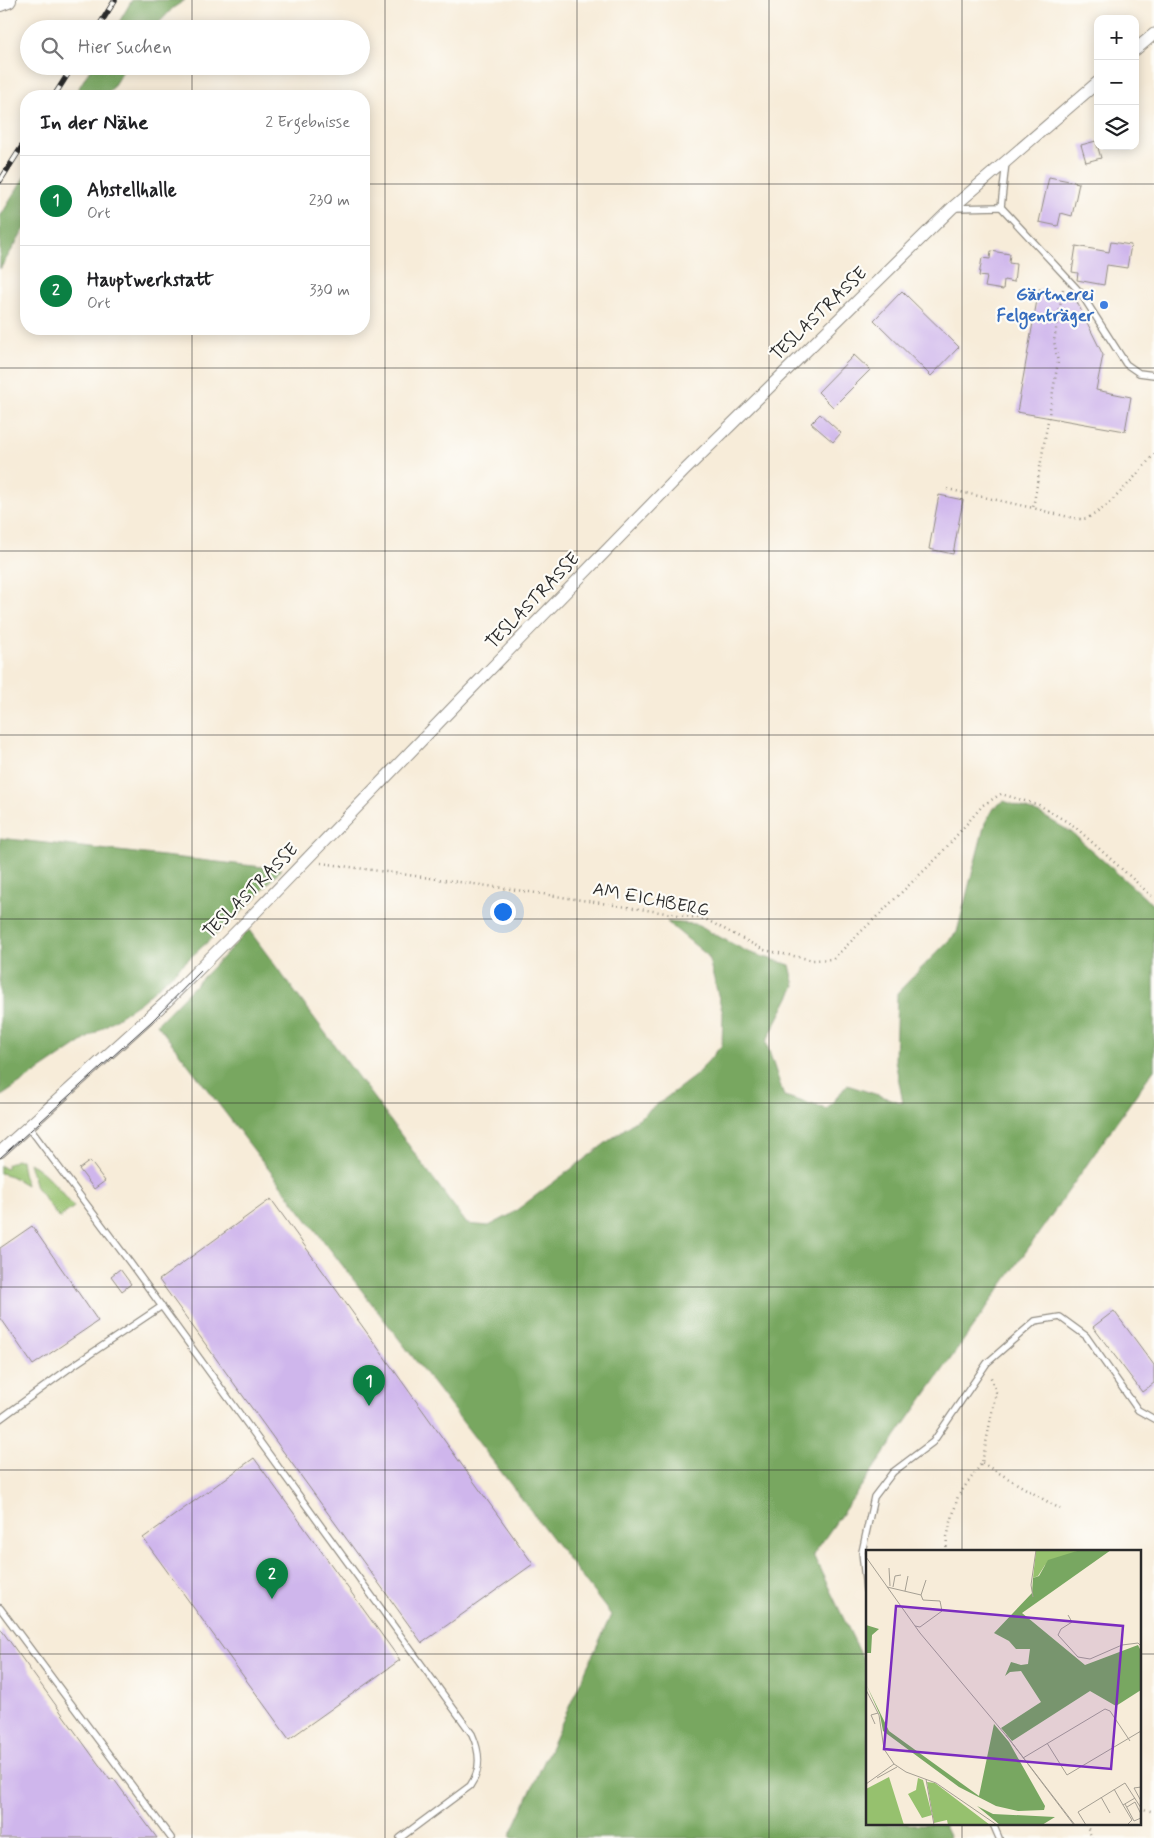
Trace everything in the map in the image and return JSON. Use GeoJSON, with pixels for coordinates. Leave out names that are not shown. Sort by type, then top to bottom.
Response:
{"type":"FeatureCollection","features":[{"type":"Feature","properties":{"kind":"main road"},"geometry":{"type":"LineString","coordinates":[[0,3],[8,0]]}},
{"type":"Feature","properties":{"kind":"street"},"geometry":{"type":"LineString","coordinates":[[1139,47],[1154,34]]}},
{"type":"Feature","properties":{"kind":"street","name":"TESLASTRASSE"},"geometry":{"type":"LineString","coordinates":[[0,1152],[165,1003],[677,478],[952,208],[1094,85]]}},
{"type":"Feature","properties":{"kind":"lane"},"geometry":{"type":"LineString","coordinates":[[1001,208],[1006,160]]}},
{"type":"Feature","properties":{"kind":"lane"},"geometry":{"type":"LineString","coordinates":[[952,208],[1001,208],[1080,292],[1126,364],[1139,373],[1154,375]]}},
{"type":"Feature","properties":{"kind":"lane"},"geometry":{"type":"LineString","coordinates":[[28,1126],[162,1306],[472,1734],[478,1765],[475,1779],[470,1786],[400,1838]]}},
{"type":"Feature","properties":{"kind":"lane"},"geometry":{"type":"LineString","coordinates":[[0,1419],[162,1306]]}},
{"type":"Feature","properties":{"kind":"lane"},"geometry":{"type":"LineString","coordinates":[[866,1590],[862,1552],[874,1497],[892,1472],[933,1442],[987,1363],[1034,1322],[1060,1317],[1086,1336],[1138,1410],[1154,1420]]}},
{"type":"Feature","properties":{"kind":"lane"},"geometry":{"type":"LineString","coordinates":[[0,1608],[170,1838]]}},
{"type":"Feature","properties":{"kind":"lane"},"geometry":{"type":"LineString","coordinates":[[994,1826],[999,1838]]}},
{"type":"Feature","properties":{"kind":"path"},"geometry":{"type":"LineString","coordinates":[[1033,508],[1058,362],[1054,341],[1065,276]]}},
{"type":"Feature","properties":{"kind":"path"},"geometry":{"type":"LineString","coordinates":[[947,489],[1082,520],[1100,511],[1124,488],[1154,454]]}},
{"type":"Feature","properties":{"kind":"path","name":"AM EICHBERG"},"geometry":{"type":"LineString","coordinates":[[305,861],[510,889],[705,919],[764,950],[813,960],[833,959],[938,857],[983,805],[1001,794],[1039,805],[1074,826],[1154,898]]}},
{"type":"Feature","properties":{"kind":"path"},"geometry":{"type":"LineString","coordinates":[[946,1550],[946,1537],[958,1496],[982,1463],[996,1392],[987,1363]]}},
{"type":"Feature","properties":{"kind":"path"},"geometry":{"type":"LineString","coordinates":[[982,1463],[1060,1509]]}},
{"type":"Feature","properties":{"kind":"path"},"geometry":{"type":"LineString","coordinates":[[1087,1826],[1092,1838]]}},
{"type":"Feature","properties":{"kind":"green space"},"geometry":{"type":"Polygon","coordinates":[[[132,0],[185,0],[173,8],[162,20],[120,20],[132,0]]]}},
{"type":"Feature","properties":{"kind":"green space"},"geometry":{"type":"Polygon","coordinates":[[[87,75],[120,75],[111,90],[78,90],[87,75]]]}},
{"type":"Feature","properties":{"kind":"green space"},"geometry":{"type":"Polygon","coordinates":[[[20,184],[20,237],[0,269],[0,217],[20,184]]]}},
{"type":"Feature","properties":{"kind":"green space"},"geometry":{"type":"Polygon","coordinates":[[[1004,801],[1040,814],[1071,832],[1154,906],[1154,1069],[813,1555],[866,1665],[866,1826],[944,1826],[950,1838],[512,1838],[510,1836],[611,1615],[157,1024],[249,930],[467,1224],[489,1226],[510,1215],[695,1076],[722,1045],[723,1014],[708,956],[667,922],[695,924],[748,952],[790,965],[795,986],[766,1042],[784,1096],[827,1109],[847,1085],[903,1103],[895,1060],[897,993],[957,932],[985,823],[993,808],[1004,801]]]}},
{"type":"Feature","properties":{"kind":"green space"},"geometry":{"type":"Polygon","coordinates":[[[0,838],[281,869],[253,901],[141,1002],[0,1097],[0,838]]]}},
{"type":"Feature","properties":{"kind":"green space"},"geometry":{"type":"Polygon","coordinates":[[[16,1160],[21,1160],[26,1185],[11,1176],[0,1173],[0,1165],[5,1169],[8,1167],[6,1165],[16,1160]]]}},
{"type":"Feature","properties":{"kind":"green space"},"geometry":{"type":"Polygon","coordinates":[[[29,1163],[48,1177],[74,1207],[59,1218],[36,1187],[29,1163]]]}},
{"type":"Feature","properties":{"kind":"building"},"geometry":{"type":"Polygon","coordinates":[[[1094,142],[1094,150],[1099,150],[1101,158],[1086,162],[1081,145],[1094,142]]]}},
{"type":"Feature","properties":{"kind":"building"},"geometry":{"type":"Polygon","coordinates":[[[1049,177],[1079,183],[1072,216],[1061,213],[1058,226],[1039,222],[1049,177]]]}},
{"type":"Feature","properties":{"kind":"building"},"geometry":{"type":"Polygon","coordinates":[[[1111,242],[1131,245],[1127,268],[1107,265],[1104,285],[1077,280],[1078,273],[1072,272],[1076,246],[1109,252],[1111,242]]]}},
{"type":"Feature","properties":{"kind":"building"},"geometry":{"type":"Polygon","coordinates":[[[991,251],[1010,254],[1009,263],[1016,264],[1014,282],[1004,280],[1003,290],[985,287],[987,277],[979,276],[982,258],[990,259],[991,251]]]}},
{"type":"Feature","properties":{"kind":"building"},"geometry":{"type":"Polygon","coordinates":[[[1039,289],[1074,296],[1103,355],[1096,390],[1131,397],[1125,431],[1017,412],[1039,289]]]}},
{"type":"Feature","properties":{"kind":"building"},"geometry":{"type":"Polygon","coordinates":[[[902,291],[959,347],[931,376],[874,320],[902,291]]]}},
{"type":"Feature","properties":{"kind":"building"},"geometry":{"type":"Polygon","coordinates":[[[854,355],[870,370],[833,407],[818,392],[854,355]]]}},
{"type":"Feature","properties":{"kind":"building"},"geometry":{"type":"Polygon","coordinates":[[[820,414],[841,433],[833,442],[811,423],[820,414]]]}},
{"type":"Feature","properties":{"kind":"building"},"geometry":{"type":"Polygon","coordinates":[[[939,495],[963,500],[953,554],[929,549],[939,495]]]}},
{"type":"Feature","properties":{"kind":"building"},"geometry":{"type":"Polygon","coordinates":[[[90,1161],[105,1181],[94,1189],[79,1169],[90,1161]]]}},
{"type":"Feature","properties":{"kind":"building"},"geometry":{"type":"Polygon","coordinates":[[[271,1199],[533,1564],[422,1643],[159,1280],[271,1199]]]}},
{"type":"Feature","properties":{"kind":"building"},"geometry":{"type":"Polygon","coordinates":[[[32,1226],[98,1321],[33,1365],[0,1317],[0,1248],[32,1226]]]}},
{"type":"Feature","properties":{"kind":"building"},"geometry":{"type":"Polygon","coordinates":[[[120,1269],[131,1284],[122,1291],[111,1276],[120,1269]]]}},
{"type":"Feature","properties":{"kind":"building"},"geometry":{"type":"Polygon","coordinates":[[[1114,1311],[1154,1365],[1154,1383],[1142,1392],[1093,1327],[1114,1311]]]}},
{"type":"Feature","properties":{"kind":"building"},"geometry":{"type":"Polygon","coordinates":[[[254,1458],[400,1660],[289,1739],[143,1538],[254,1458]]]}},
{"type":"Feature","properties":{"kind":"building"},"geometry":{"type":"Polygon","coordinates":[[[0,1628],[110,1780],[113,1778],[157,1838],[0,1838],[0,1628]]]}},
{"type":"Feature","properties":{"kind":"tram line"},"geometry":{"type":"LineString","coordinates":[[0,1158],[152,1021],[201,971]]}},
{"type":"Feature","properties":{"kind":"railway"},"geometry":{"type":"LineString","coordinates":[[103,20],[115,0]]}},
{"type":"Feature","properties":{"kind":"railway"},"geometry":{"type":"LineString","coordinates":[[58,90],[67,75]]}},
{"type":"Feature","properties":{"kind":"railway"},"geometry":{"type":"LineString","coordinates":[[0,181],[20,149]]}},
{"type":"Feature","properties":{"kind":"place","name":"Gärtnerei Felgenträger"},"geometry":{"type":"Point","coordinates":[1104,305]}},
{"type":"Feature","properties":{"kind":"place","name":"Abstellhalle"},"geometry":{"type":"Point","coordinates":[369,1406]}},
{"type":"Feature","properties":{"kind":"place","name":"Hauptwerkstatt"},"geometry":{"type":"Point","coordinates":[272,1599]}}]}
